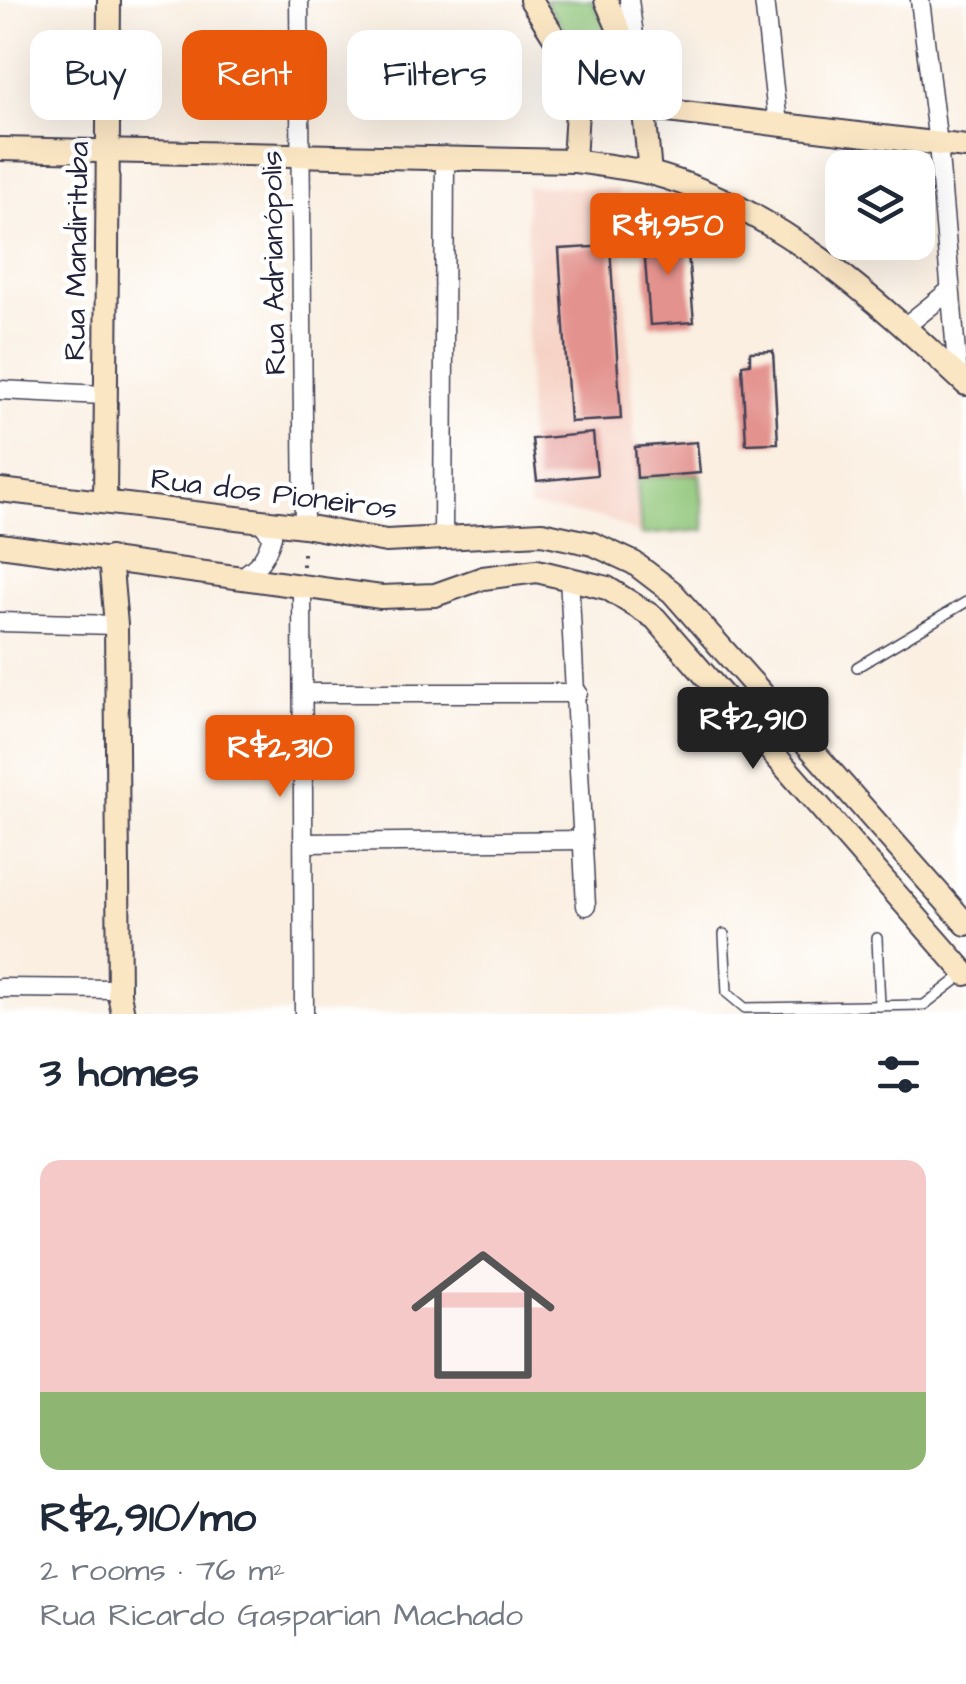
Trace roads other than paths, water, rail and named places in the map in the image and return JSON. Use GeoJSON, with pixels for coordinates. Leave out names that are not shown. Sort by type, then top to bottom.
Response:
{"type":"FeatureCollection","features":[{"type":"Feature","properties":{"kind":"street","name":"Rua Mandirituba"},"geometry":{"type":"LineString","coordinates":[[106,502],[109,0]]}},
{"type":"Feature","properties":{"kind":"street","name":"Rua Adrianópolis"},"geometry":{"type":"LineString","coordinates":[[299,0],[304,526]]}},
{"type":"Feature","properties":{"kind":"street"},"geometry":{"type":"LineString","coordinates":[[531,0],[550,30]]}},
{"type":"Feature","properties":{"kind":"street"},"geometry":{"type":"LineString","coordinates":[[606,0],[619,30]]}},
{"type":"Feature","properties":{"kind":"street"},"geometry":{"type":"LineString","coordinates":[[628,0],[633,30]]}},
{"type":"Feature","properties":{"kind":"street"},"geometry":{"type":"LineString","coordinates":[[764,0],[778,124]]}},
{"type":"Feature","properties":{"kind":"street"},"geometry":{"type":"LineString","coordinates":[[920,0],[962,380]]}},
{"type":"Feature","properties":{"kind":"street"},"geometry":{"type":"LineString","coordinates":[[682,112],[966,147]]}},
{"type":"Feature","properties":{"kind":"street"},"geometry":{"type":"LineString","coordinates":[[574,160],[576,120]]}},
{"type":"Feature","properties":{"kind":"street"},"geometry":{"type":"LineString","coordinates":[[646,120],[650,173]]}},
{"type":"Feature","properties":{"kind":"street"},"geometry":{"type":"LineString","coordinates":[[0,149],[574,160],[650,173],[706,194],[777,231],[859,288],[962,380]]}},
{"type":"Feature","properties":{"kind":"street"},"geometry":{"type":"LineString","coordinates":[[444,538],[445,156]]}},
{"type":"Feature","properties":{"kind":"street"},"geometry":{"type":"LineString","coordinates":[[903,328],[950,291]]}},
{"type":"Feature","properties":{"kind":"street"},"geometry":{"type":"LineString","coordinates":[[0,390],[104,395]]}},
{"type":"Feature","properties":{"kind":"street","name":"Rua dos Pioneiros"},"geometry":{"type":"LineString","coordinates":[[0,490],[304,526],[386,541],[542,533],[593,544],[634,563],[672,592],[966,924]]}},
{"type":"Feature","properties":{"kind":"street"},"geometry":{"type":"LineString","coordinates":[[240,578],[260,566],[267,553],[272,536],[260,521]]}},
{"type":"Feature","properties":{"kind":"street"},"geometry":{"type":"LineString","coordinates":[[0,545],[381,596],[435,595],[483,578],[537,571],[607,588],[655,618],[966,973]]}},
{"type":"Feature","properties":{"kind":"street"},"geometry":{"type":"LineString","coordinates":[[110,558],[116,625],[119,989],[123,1014]]}},
{"type":"Feature","properties":{"kind":"street"},"geometry":{"type":"LineString","coordinates":[[569,576],[586,906]]}},
{"type":"Feature","properties":{"kind":"street"},"geometry":{"type":"LineString","coordinates":[[302,586],[304,1014]]}},
{"type":"Feature","properties":{"kind":"street"},"geometry":{"type":"LineString","coordinates":[[0,622],[116,625]]}},
{"type":"Feature","properties":{"kind":"street"},"geometry":{"type":"LineString","coordinates":[[303,693],[578,694]]}},
{"type":"Feature","properties":{"kind":"street"},"geometry":{"type":"LineString","coordinates":[[304,843],[583,840]]}},
{"type":"Feature","properties":{"kind":"street"},"geometry":{"type":"LineString","coordinates":[[0,988],[119,989]]}},
{"type":"Feature","properties":{"kind":"lane"},"geometry":{"type":"LineString","coordinates":[[857,666],[966,602]]}},
{"type":"Feature","properties":{"kind":"lane"},"geometry":{"type":"LineString","coordinates":[[724,934],[727,993],[745,1008],[924,1006],[966,973]]}},
{"type":"Feature","properties":{"kind":"lane"},"geometry":{"type":"LineString","coordinates":[[877,938],[880,1006]]}}]}
